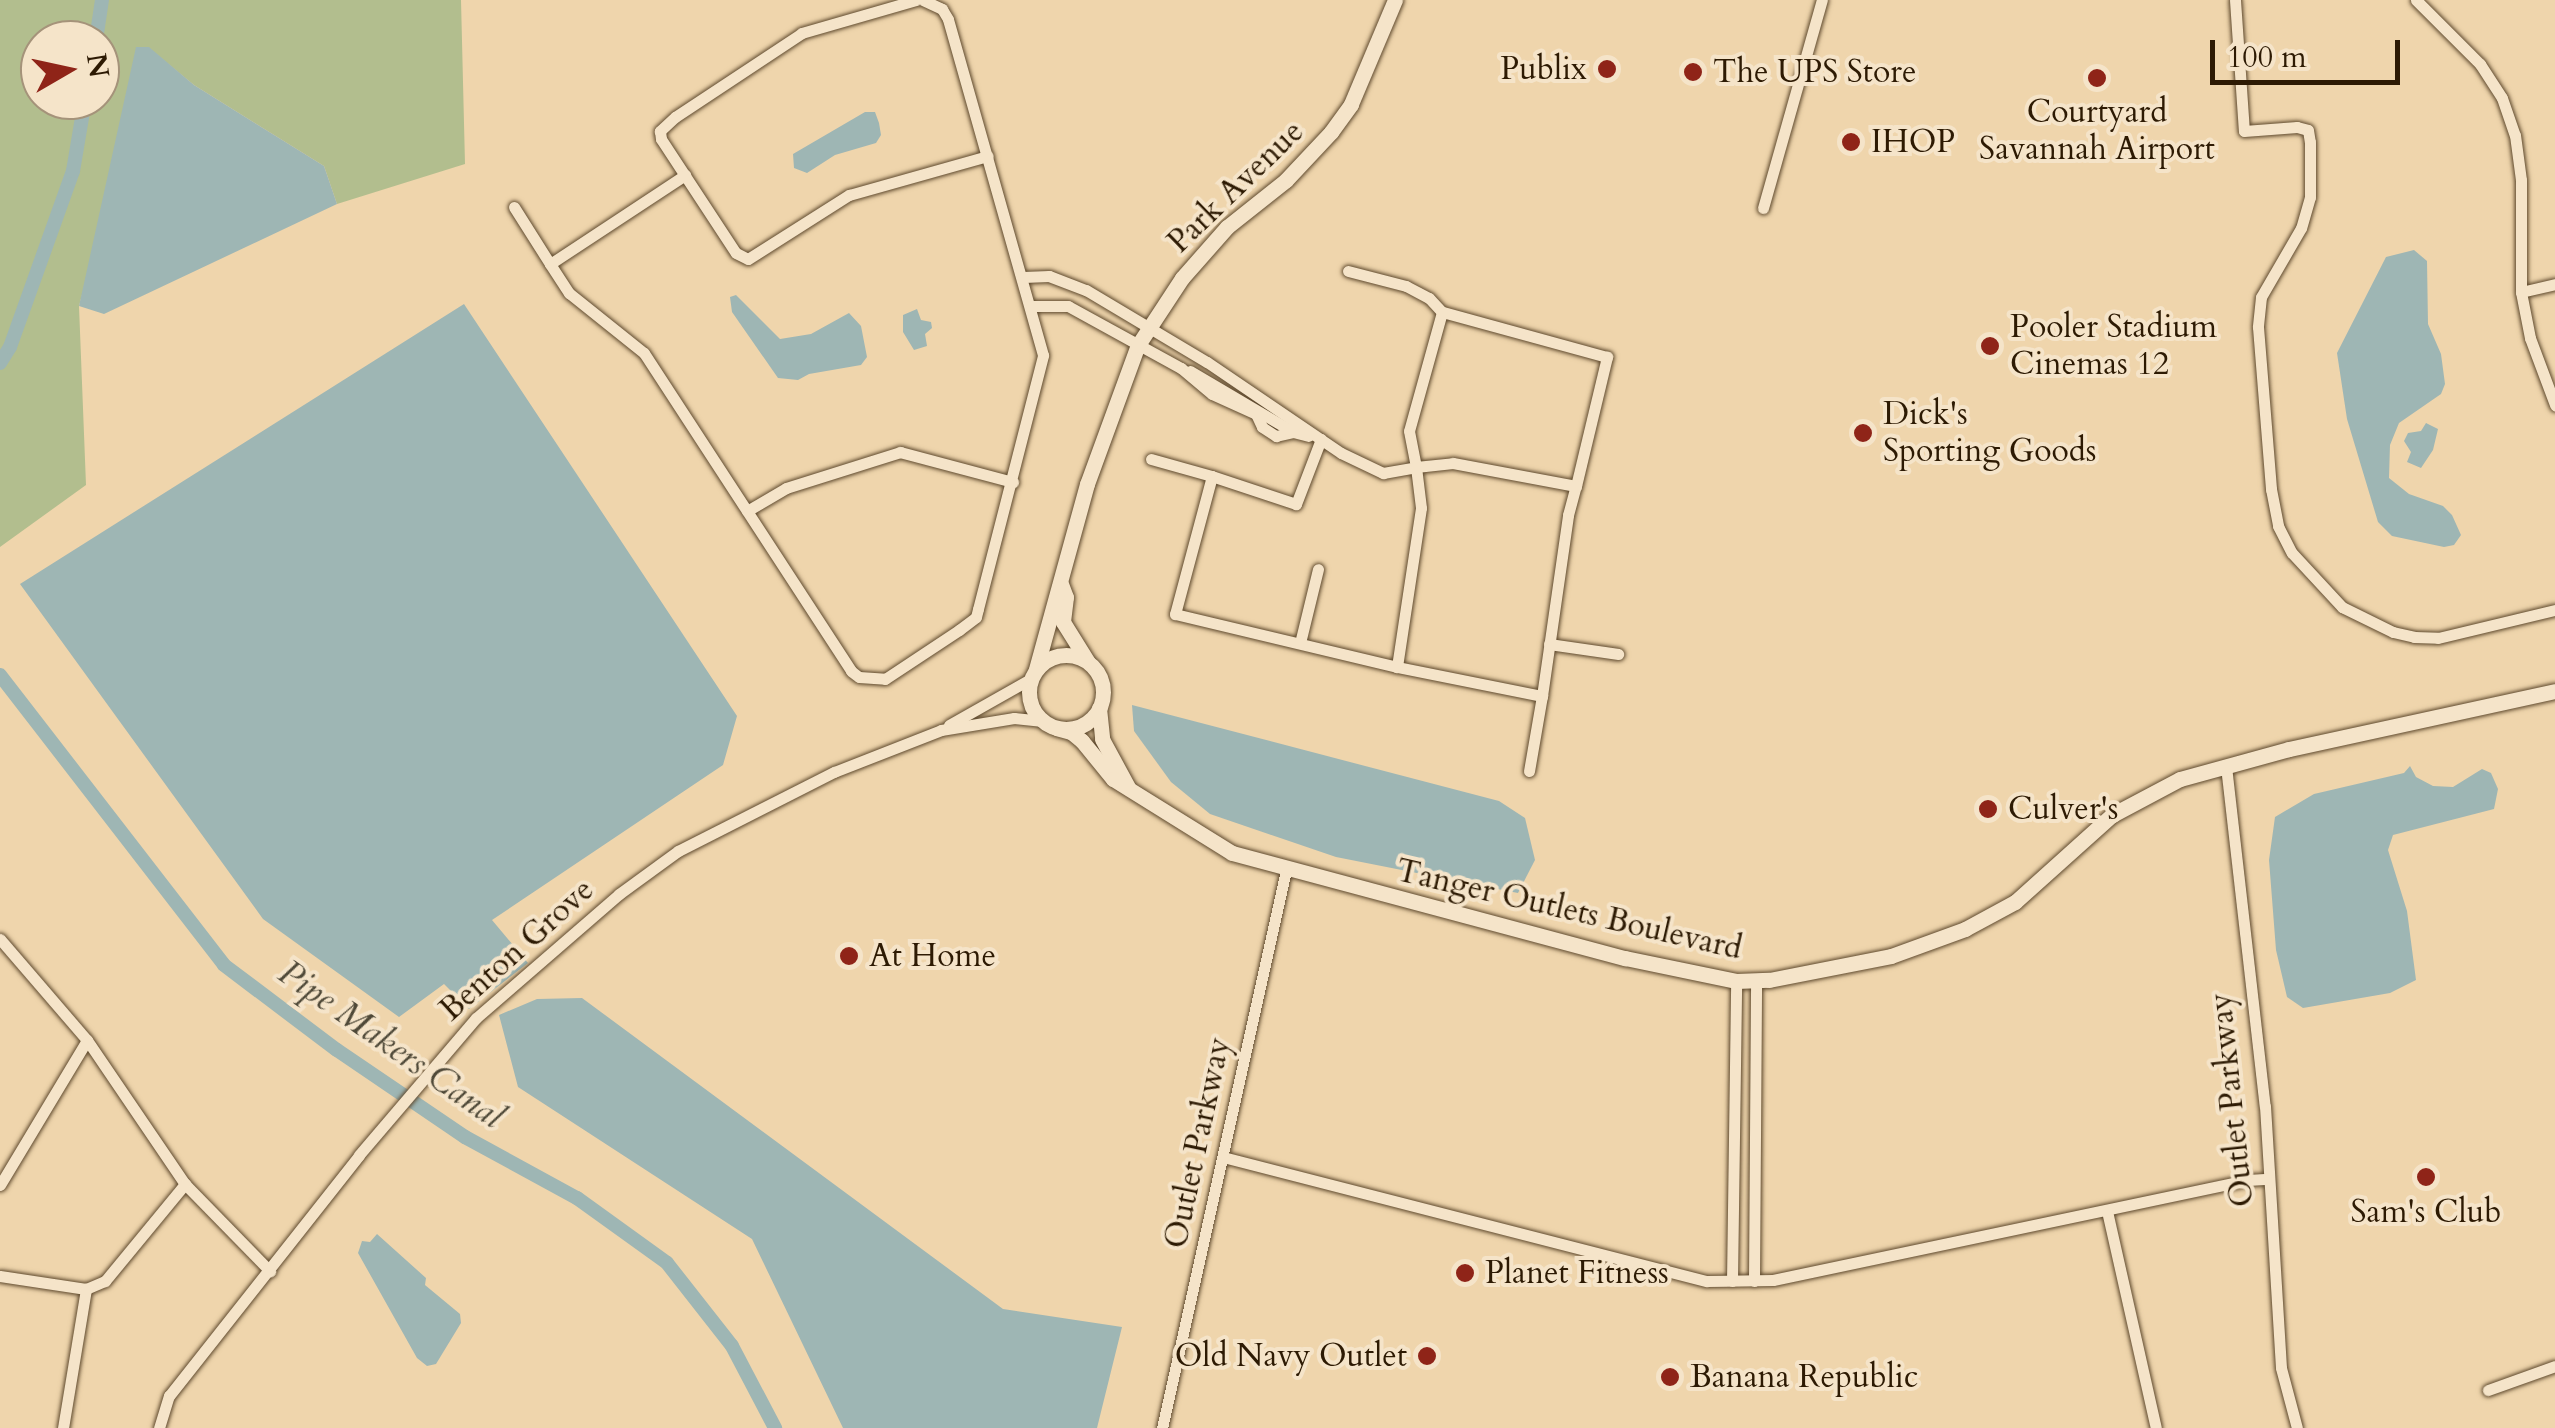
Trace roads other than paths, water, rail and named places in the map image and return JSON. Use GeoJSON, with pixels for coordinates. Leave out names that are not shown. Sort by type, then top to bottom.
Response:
{"type":"FeatureCollection","features":[{"type":"Feature","properties":{"kind":"street"},"geometry":{"type":"LineString","coordinates":[[514,207],[569,293],[644,353],[851,670],[859,677],[885,678],[976,617],[1043,368],[1031,306],[988,156],[948,20],[942,9],[919,0],[802,33],[675,117],[660,132],[736,253],[748,260],[849,195],[988,156]]}},
{"type":"Feature","properties":{"kind":"street","name":"Park Avenue"},"geometry":{"type":"LineString","coordinates":[[1034,673],[1087,484],[1138,346],[1182,278],[1226,226],[1286,180],[1332,132],[1351,104],[1395,0]]}},
{"type":"Feature","properties":{"kind":"street"},"geometry":{"type":"LineString","coordinates":[[1764,208],[1822,0]]}},
{"type":"Feature","properties":{"kind":"street"},"geometry":{"type":"LineString","coordinates":[[2235,0],[2244,131],[2297,126],[2308,130],[2310,142],[2310,197],[2302,228],[2260,296],[2258,326],[2271,490],[2278,526],[2292,553],[2342,607],[2393,632],[2414,637],[2438,638],[2555,610]]}},
{"type":"Feature","properties":{"kind":"street"},"geometry":{"type":"LineString","coordinates":[[2416,0],[2480,64],[2502,98],[2515,135],[2521,180],[2520,292],[2555,405]]}},
{"type":"Feature","properties":{"kind":"street"},"geometry":{"type":"LineString","coordinates":[[550,264],[684,175]]}},
{"type":"Feature","properties":{"kind":"street"},"geometry":{"type":"LineString","coordinates":[[1348,271],[1406,286],[1429,298],[1442,312],[1607,358],[1576,486],[1529,770]]}},
{"type":"Feature","properties":{"kind":"street"},"geometry":{"type":"LineString","coordinates":[[1023,277],[1067,280],[1149,327],[1319,438],[1383,473],[1452,462],[1576,486]]}},
{"type":"Feature","properties":{"kind":"street"},"geometry":{"type":"LineString","coordinates":[[2520,292],[2555,284]]}},
{"type":"Feature","properties":{"kind":"street"},"geometry":{"type":"LineString","coordinates":[[1031,306],[1068,306],[1181,368],[1212,394],[1256,414],[1262,427],[1276,436],[1293,432],[1319,438]]}},
{"type":"Feature","properties":{"kind":"street"},"geometry":{"type":"LineString","coordinates":[[1397,667],[1418,546],[1416,467],[1408,431],[1442,312]]}},
{"type":"Feature","properties":{"kind":"street"},"geometry":{"type":"LineString","coordinates":[[1151,459],[1296,504],[1319,438]]}},
{"type":"Feature","properties":{"kind":"street"},"geometry":{"type":"LineString","coordinates":[[747,511],[786,488],[900,452],[1012,482]]}},
{"type":"Feature","properties":{"kind":"street"},"geometry":{"type":"LineString","coordinates":[[1212,476],[1175,614],[1397,667],[1542,696]]}},
{"type":"Feature","properties":{"kind":"street"},"geometry":{"type":"LineString","coordinates":[[1300,644],[1318,569]]}},
{"type":"Feature","properties":{"kind":"street","name":"Park Avenue"},"geometry":{"type":"LineString","coordinates":[[1061,584],[1066,597],[1063,622],[1088,662]]}},
{"type":"Feature","properties":{"kind":"street"},"geometry":{"type":"LineString","coordinates":[[1549,644],[1618,654]]}},
{"type":"Feature","properties":{"kind":"street"},"geometry":{"type":"LineString","coordinates":[[1099,706],[1084,724],[1049,724],[1029,696],[1034,673],[1061,655],[1088,662],[1102,688],[1102,739],[1128,787]]}},
{"type":"Feature","properties":{"kind":"street","name":"Benton Grove"},"geometry":{"type":"LineString","coordinates":[[159,1428],[169,1396],[383,1127],[476,1018],[620,894],[678,850],[834,772],[942,730],[1034,673]]}},
{"type":"Feature","properties":{"kind":"street","name":"Tanger Outlets Boulevard"},"geometry":{"type":"LineString","coordinates":[[1049,724],[1071,732],[1113,779],[1216,844],[1286,870],[1625,958],[1736,981],[1891,956],[1966,930],[2015,902],[2135,800],[2180,779],[2555,691]]}},
{"type":"Feature","properties":{"kind":"street","name":"Benton Grove"},"geometry":{"type":"LineString","coordinates":[[942,730],[1014,718],[1049,724]]}},
{"type":"Feature","properties":{"kind":"street","name":"Outlet Parkway"},"geometry":{"type":"LineString","coordinates":[[2226,766],[2265,1106],[2281,1368],[2297,1428]]}},
{"type":"Feature","properties":{"kind":"street","name":"Outlet Parkway"},"geometry":{"type":"LineString","coordinates":[[1162,1428],[1286,870]]}},
{"type":"Feature","properties":{"kind":"street"},"geometry":{"type":"LineString","coordinates":[[0,939],[87,1040],[185,1184],[270,1271]]}},
{"type":"Feature","properties":{"kind":"street"},"geometry":{"type":"LineString","coordinates":[[1754,1280],[1756,980]]}},
{"type":"Feature","properties":{"kind":"street"},"geometry":{"type":"LineString","coordinates":[[1732,1281],[1736,981]]}},
{"type":"Feature","properties":{"kind":"street"},"geometry":{"type":"LineString","coordinates":[[0,1185],[87,1040]]}},
{"type":"Feature","properties":{"kind":"street"},"geometry":{"type":"LineString","coordinates":[[1223,1157],[1707,1281],[1774,1280],[2246,1180],[2269,1180]]}},
{"type":"Feature","properties":{"kind":"street"},"geometry":{"type":"LineString","coordinates":[[0,1276],[86,1290],[105,1281],[185,1184]]}},
{"type":"Feature","properties":{"kind":"street"},"geometry":{"type":"LineString","coordinates":[[2107,1211],[2156,1428]]}},
{"type":"Feature","properties":{"kind":"street"},"geometry":{"type":"LineString","coordinates":[[63,1428],[86,1290]]}},
{"type":"Feature","properties":{"kind":"street"},"geometry":{"type":"LineString","coordinates":[[2488,1390],[2555,1366]]}},
{"type":"Feature","properties":{"kind":"water"},"geometry":{"type":"Polygon","coordinates":[[[136,47],[149,47],[194,85],[324,166],[337,204],[104,314],[79,306],[136,47]]]}},
{"type":"Feature","properties":{"kind":"water"},"geometry":{"type":"Polygon","coordinates":[[[865,112],[875,112],[879,123],[881,135],[876,143],[835,155],[807,173],[794,168],[793,154],[865,112]]]}},
{"type":"Feature","properties":{"kind":"water"},"geometry":{"type":"Polygon","coordinates":[[[2414,250],[2427,261],[2428,324],[2441,354],[2445,384],[2441,394],[2399,423],[2390,445],[2389,478],[2409,494],[2443,506],[2452,515],[2461,535],[2454,545],[2444,547],[2392,536],[2378,522],[2347,419],[2337,353],[2386,257],[2414,250]]]}},
{"type":"Feature","properties":{"kind":"water"},"geometry":{"type":"Polygon","coordinates":[[[736,295],[780,339],[811,334],[849,313],[861,326],[867,357],[861,365],[809,374],[798,380],[778,378],[732,312],[730,297],[736,295]]]}},
{"type":"Feature","properties":{"kind":"water"},"geometry":{"type":"Polygon","coordinates":[[[464,304],[737,716],[723,765],[492,920],[528,963],[469,1009],[444,984],[399,1017],[263,919],[20,584],[464,304]]]}},
{"type":"Feature","properties":{"kind":"water"},"geometry":{"type":"Polygon","coordinates":[[[917,309],[921,320],[931,322],[932,328],[925,334],[927,346],[914,350],[903,332],[903,315],[917,309]]]}},
{"type":"Feature","properties":{"kind":"water"},"geometry":{"type":"Polygon","coordinates":[[[2426,423],[2438,429],[2433,450],[2421,468],[2407,462],[2411,452],[2404,441],[2408,433],[2421,431],[2426,423]]]}},
{"type":"Feature","properties":{"kind":"water"},"geometry":{"type":"Polygon","coordinates":[[[1132,705],[1499,801],[1525,818],[1535,860],[1518,893],[1336,857],[1210,814],[1171,782],[1134,731],[1132,705]]]}},
{"type":"Feature","properties":{"kind":"water"},"geometry":{"type":"Polygon","coordinates":[[[2410,766],[2416,777],[2433,786],[2453,787],[2482,769],[2491,773],[2498,789],[2494,809],[2393,835],[2388,850],[2407,911],[2416,980],[2390,993],[2303,1008],[2287,997],[2276,950],[2269,860],[2275,817],[2314,794],[2404,773],[2410,766]]]}},
{"type":"Feature","properties":{"kind":"water"},"geometry":{"type":"Polygon","coordinates":[[[582,998],[1003,1309],[1122,1327],[1097,1428],[843,1428],[752,1239],[518,1087],[499,1015],[537,999],[582,998]]]}},
{"type":"Feature","properties":{"kind":"water"},"geometry":{"type":"Polygon","coordinates":[[[377,1234],[426,1278],[425,1285],[460,1314],[461,1323],[436,1364],[427,1366],[417,1358],[358,1253],[362,1241],[370,1242],[377,1234]]]}},
{"type":"Feature","properties":{"kind":"waterway","name":"Pipe Makers Canal"},"geometry":{"type":"LineString","coordinates":[[99,20],[102,0]]}},
{"type":"Feature","properties":{"kind":"waterway","name":"Pipe Makers Canal"},"geometry":{"type":"LineString","coordinates":[[0,363],[10,347],[73,171],[82,120]]}},
{"type":"Feature","properties":{"kind":"waterway","name":"Pipe Makers Canal"},"geometry":{"type":"LineString","coordinates":[[0,675],[224,965],[337,1050],[465,1137],[577,1198],[667,1263],[732,1346],[775,1428]]}},
{"type":"Feature","properties":{"kind":"place","name":"Publix"},"geometry":{"type":"Point","coordinates":[1607,69]}},
{"type":"Feature","properties":{"kind":"place","name":"The UPS Store"},"geometry":{"type":"Point","coordinates":[1693,72]}},
{"type":"Feature","properties":{"kind":"place","name":"Courtyard Savannah Airport"},"geometry":{"type":"Point","coordinates":[2097,78]}},
{"type":"Feature","properties":{"kind":"place","name":"IHOP"},"geometry":{"type":"Point","coordinates":[1851,142]}},
{"type":"Feature","properties":{"kind":"place","name":"Pooler Stadium Cinemas 12"},"geometry":{"type":"Point","coordinates":[1990,346]}},
{"type":"Feature","properties":{"kind":"place","name":"Dick's Sporting Goods"},"geometry":{"type":"Point","coordinates":[1863,433]}},
{"type":"Feature","properties":{"kind":"place","name":"Culver's"},"geometry":{"type":"Point","coordinates":[1988,809]}},
{"type":"Feature","properties":{"kind":"place","name":"At Home"},"geometry":{"type":"Point","coordinates":[849,956]}},
{"type":"Feature","properties":{"kind":"place","name":"Sam's Club"},"geometry":{"type":"Point","coordinates":[2426,1177]}},
{"type":"Feature","properties":{"kind":"place","name":"Planet Fitness"},"geometry":{"type":"Point","coordinates":[1465,1273]}},
{"type":"Feature","properties":{"kind":"place","name":"Old Navy Outlet"},"geometry":{"type":"Point","coordinates":[1427,1356]}},
{"type":"Feature","properties":{"kind":"place","name":"Banana Republic"},"geometry":{"type":"Point","coordinates":[1670,1377]}}]}
